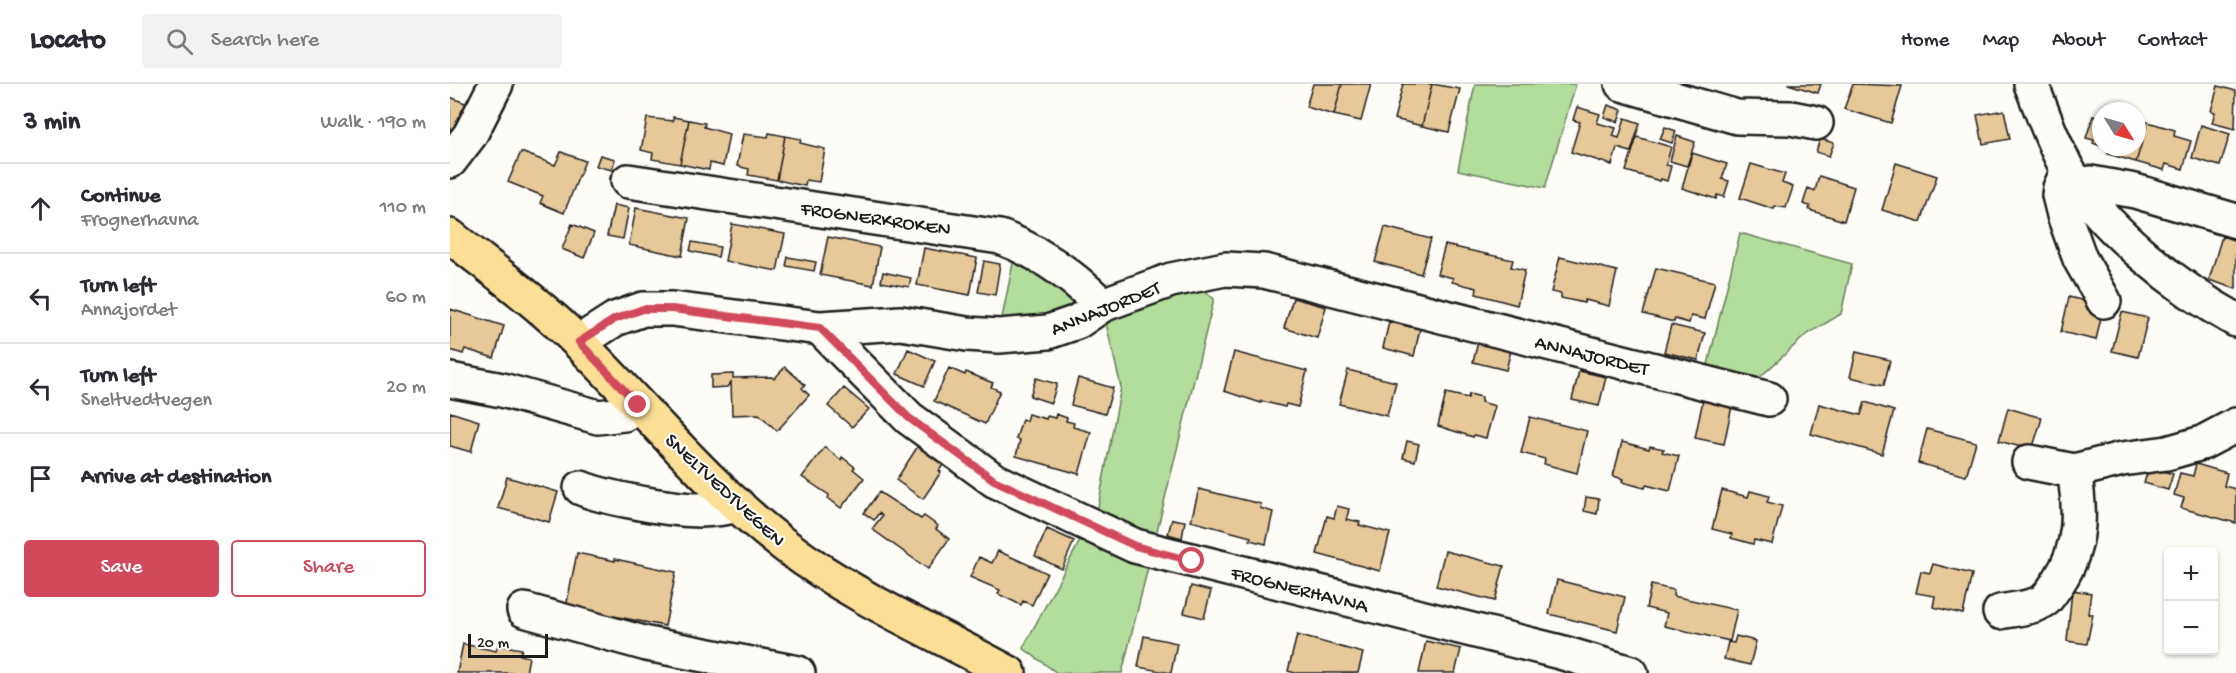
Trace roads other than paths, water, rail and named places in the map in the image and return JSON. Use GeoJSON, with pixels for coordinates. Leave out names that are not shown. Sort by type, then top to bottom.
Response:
{"type":"FeatureCollection","features":[{"type":"Feature","properties":{"kind":"main road","name":"SNELTVEDTVEGEN"},"geometry":{"type":"LineString","coordinates":[[450,236],[537,305],[579,342],[738,505],[787,547],[882,609],[1009,673]]}},
{"type":"Feature","properties":{"kind":"street"},"geometry":{"type":"LineString","coordinates":[[450,161],[470,135],[496,84]]}},
{"type":"Feature","properties":{"kind":"street"},"geometry":{"type":"LineString","coordinates":[[1622,84],[1737,117],[1791,118],[1816,123]]}},
{"type":"Feature","properties":{"kind":"street"},"geometry":{"type":"LineString","coordinates":[[2031,84],[2072,177],[2128,241],[2176,282],[2236,320]]}},
{"type":"Feature","properties":{"kind":"street"},"geometry":{"type":"LineString","coordinates":[[2072,177],[2135,191],[2236,221]]}},
{"type":"Feature","properties":{"kind":"street"},"geometry":{"type":"LineString","coordinates":[[2072,177],[2060,188],[2064,215],[2080,260],[2104,301]]}},
{"type":"Feature","properties":{"kind":"street","name":"FROGNERKROKEN"},"geometry":{"type":"LineString","coordinates":[[628,181],[1000,237],[1049,260],[1080,283],[1102,305]]}},
{"type":"Feature","properties":{"kind":"street","name":"ANNAJORDET"},"geometry":{"type":"LineString","coordinates":[[579,342],[615,319],[643,309],[672,309],[820,328],[901,323],[967,334],[999,336],[1048,332],[1077,322],[1102,305],[1171,280],[1225,269],[1264,271],[1769,399]]}},
{"type":"Feature","properties":{"kind":"street","name":"FROGNERHAVNA"},"geometry":{"type":"LineString","coordinates":[[820,328],[909,418],[994,480],[1135,546],[1560,652],[1631,673]]}},
{"type":"Feature","properties":{"kind":"street"},"geometry":{"type":"LineString","coordinates":[[450,380],[502,390],[598,417],[624,414],[638,405]]}},
{"type":"Feature","properties":{"kind":"street"},"geometry":{"type":"LineString","coordinates":[[2029,462],[2074,471],[2122,459],[2167,453],[2185,448],[2202,443],[2236,425]]}},
{"type":"Feature","properties":{"kind":"street"},"geometry":{"type":"LineString","coordinates":[[2001,612],[2044,600],[2069,565],[2078,531],[2074,471]]}},
{"type":"Feature","properties":{"kind":"street"},"geometry":{"type":"LineString","coordinates":[[581,488],[598,495],[679,510],[720,510],[738,505]]}},
{"type":"Feature","properties":{"kind":"street"},"geometry":{"type":"LineString","coordinates":[[524,610],[647,644],[798,673]]}}]}
